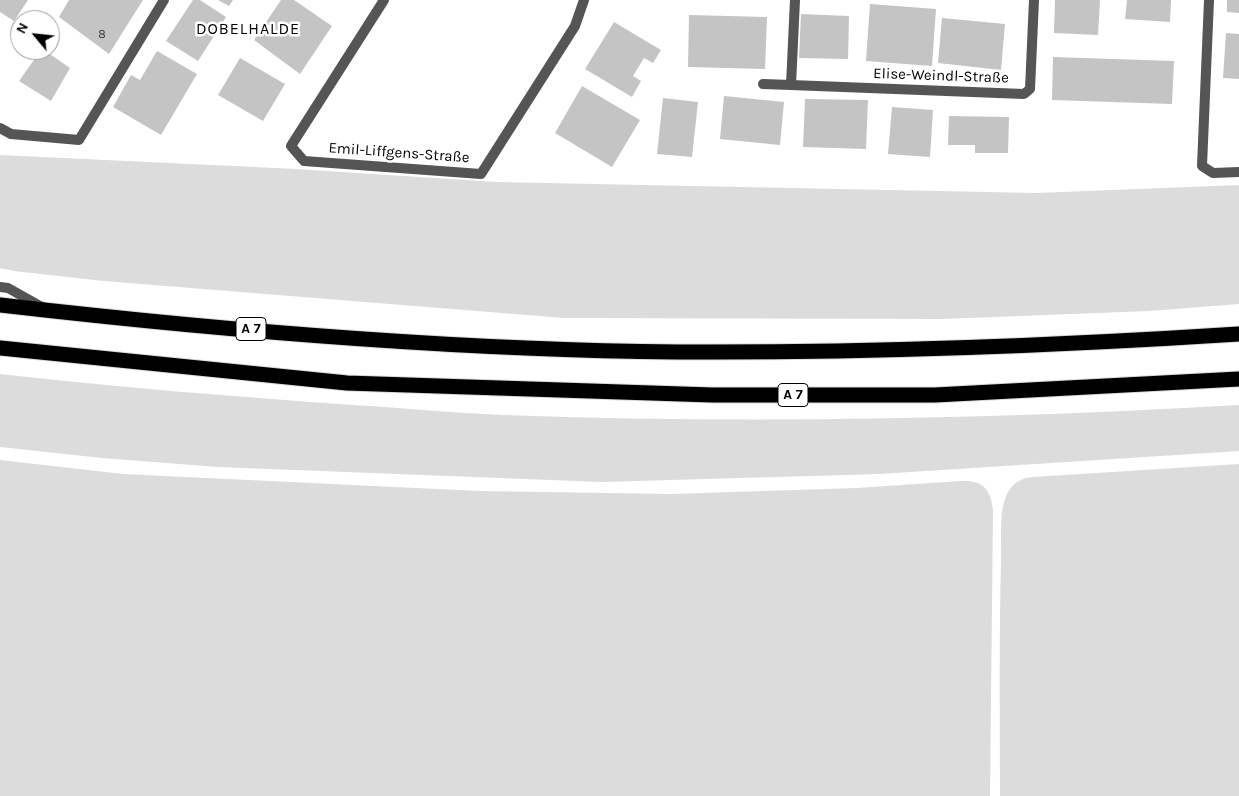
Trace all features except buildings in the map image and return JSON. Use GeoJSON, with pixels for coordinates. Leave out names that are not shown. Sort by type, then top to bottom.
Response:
{"type":"FeatureCollection","features":[{"type":"Feature","properties":{"kind":"highway","name":"A 7"},"geometry":{"type":"LineString","coordinates":[[0,305],[453,345],[677,352],[921,348],[1117,342],[1239,334]]}},
{"type":"Feature","properties":{"kind":"highway","name":"A 7"},"geometry":{"type":"LineString","coordinates":[[0,348],[347,383],[702,395],[935,395],[1239,380]]}},
{"type":"Feature","properties":{"kind":"street"},"geometry":{"type":"LineString","coordinates":[[0,128],[11,134],[79,140],[164,0]]}},
{"type":"Feature","properties":{"kind":"street","name":"Emil-Liffgens-Straße"},"geometry":{"type":"LineString","coordinates":[[384,0],[291,146],[304,161],[481,174],[575,26],[584,0]]}},
{"type":"Feature","properties":{"kind":"street"},"geometry":{"type":"LineString","coordinates":[[790,85],[795,0]]}},
{"type":"Feature","properties":{"kind":"street","name":"Elise-Weindl-Straße"},"geometry":{"type":"LineString","coordinates":[[763,84],[1024,94],[1030,89],[1034,0]]}},
{"type":"Feature","properties":{"kind":"street"},"geometry":{"type":"LineString","coordinates":[[1209,0],[1202,166],[1213,173],[1239,172]]}},
{"type":"Feature","properties":{"kind":"street"},"geometry":{"type":"LineString","coordinates":[[0,286],[8,288],[49,310]]}},
{"type":"Feature","properties":{"kind":"shaded area"},"geometry":{"type":"Polygon","coordinates":[[[0,155],[296,169],[496,182],[1036,193],[1239,185],[1239,304],[1149,311],[942,319],[564,318],[104,281],[14,271],[0,268],[0,155]]]}},
{"type":"Feature","properties":{"kind":"shaded area"},"geometry":{"type":"Polygon","coordinates":[[[0,374],[310,402],[485,414],[595,418],[871,419],[1056,414],[1239,405],[1239,451],[879,474],[602,482],[218,467],[102,458],[0,447],[0,374]]]}},
{"type":"Feature","properties":{"kind":"shaded area"},"geometry":{"type":"Polygon","coordinates":[[[0,460],[123,474],[479,491],[671,494],[856,488],[961,481],[980,484],[990,496],[993,509],[990,796],[0,796],[0,460]]]}},
{"type":"Feature","properties":{"kind":"shaded area"},"geometry":{"type":"Polygon","coordinates":[[[1239,464],[1239,796],[1000,796],[1001,526],[1003,508],[1010,489],[1019,481],[1033,477],[1239,464]]]}},
{"type":"Feature","properties":{"kind":"district","name":"DOBELHALDE"},"geometry":{"type":"Point","coordinates":[248,29]}}]}
